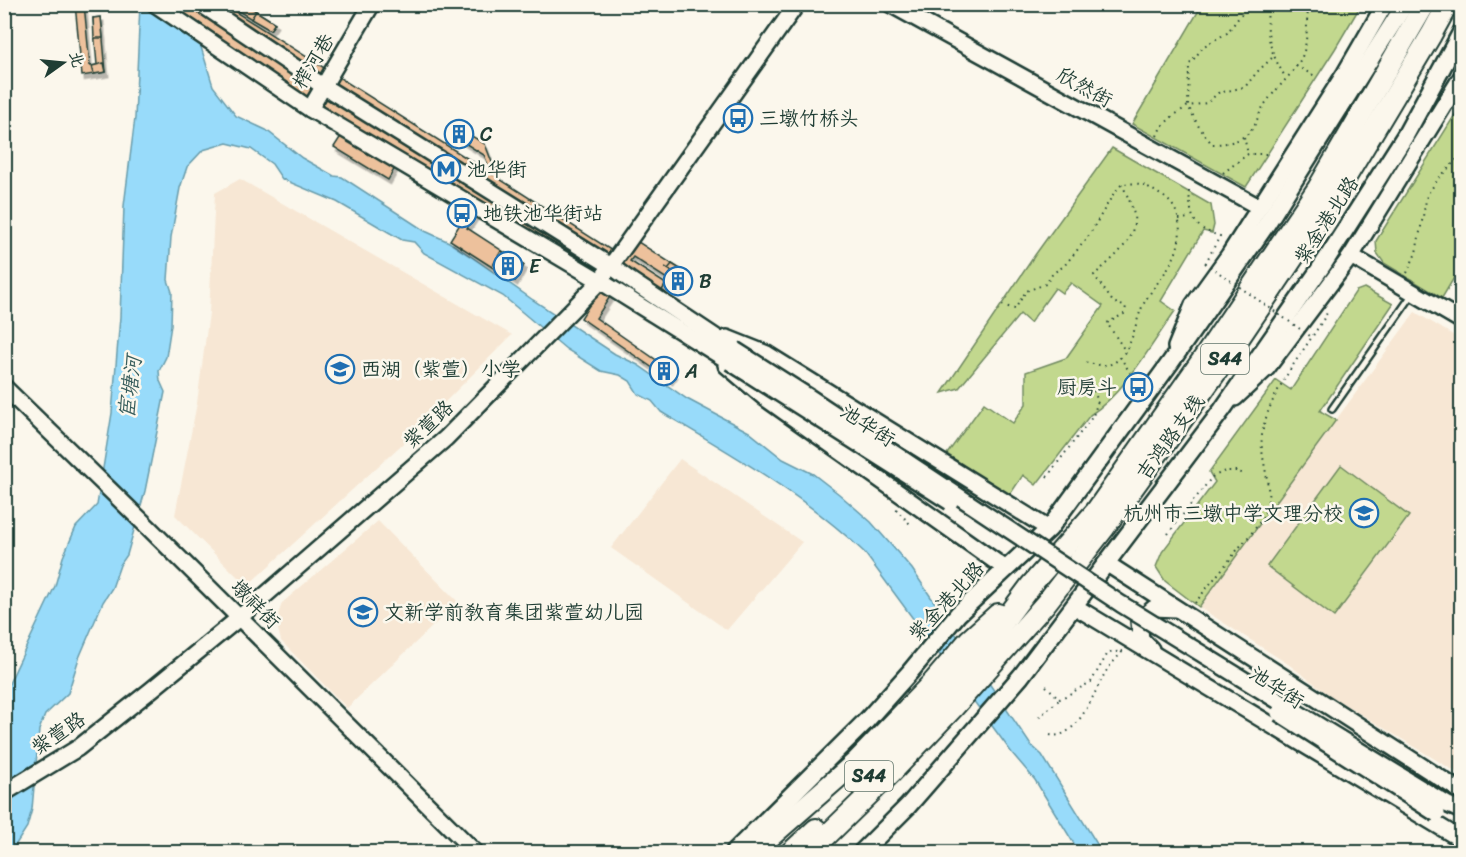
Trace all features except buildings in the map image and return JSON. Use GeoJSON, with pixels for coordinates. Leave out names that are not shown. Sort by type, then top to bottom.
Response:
{"type":"FeatureCollection","features":[{"type":"Feature","properties":{"kind":"highway","name":"吉鸿路支线"},"geometry":{"type":"LineString","coordinates":[[991,663],[1030,585],[1096,511],[1205,356],[1318,188],[1425,4]]}},
{"type":"Feature","properties":{"kind":"highway","name":"吉鸿路支线"},"geometry":{"type":"LineString","coordinates":[[791,852],[947,700],[991,663],[1046,603],[1105,527],[1217,371],[1334,198],[1448,4]]}},
{"type":"Feature","properties":{"kind":"highway"},"geometry":{"type":"LineString","coordinates":[[753,852],[857,761],[947,700],[991,663]]}},
{"type":"Feature","properties":{"kind":"highway","name":"吉鸿路支线"},"geometry":{"type":"LineString","coordinates":[[810,852],[891,773],[947,700]]}},
{"type":"Feature","properties":{"kind":"highway"},"geometry":{"type":"LineString","coordinates":[[826,852],[947,700]]}},
{"type":"Feature","properties":{"kind":"main road","name":"池华街"},"geometry":{"type":"LineString","coordinates":[[155,4],[310,109],[600,281],[704,337]]}},
{"type":"Feature","properties":{"kind":"main road","name":"榨河巷"},"geometry":{"type":"LineString","coordinates":[[310,109],[372,4]]}},
{"type":"Feature","properties":{"kind":"main road","name":"紫萱路"},"geometry":{"type":"LineString","coordinates":[[4,793],[78,748],[239,618],[446,438],[600,281],[798,4]]}},
{"type":"Feature","properties":{"kind":"main road","name":"欣然街"},"geometry":{"type":"LineString","coordinates":[[890,4],[1259,207]]}},
{"type":"Feature","properties":{"kind":"main road","name":"紫金港北路"},"geometry":{"type":"LineString","coordinates":[[1170,363],[1193,305],[1346,73],[1385,4]]}},
{"type":"Feature","properties":{"kind":"main road","name":"池华街"},"geometry":{"type":"LineString","coordinates":[[202,5],[323,86],[611,266],[704,337],[733,356],[1442,809],[1461,832]]}},
{"type":"Feature","properties":{"kind":"main road","name":"紫金港北路"},"geometry":{"type":"LineString","coordinates":[[734,852],[867,720],[958,614],[1049,529],[1170,363],[1266,225],[1403,8]]}},
{"type":"Feature","properties":{"kind":"main road","name":"紫金港北路"},"geometry":{"type":"LineString","coordinates":[[862,852],[908,806],[976,727],[991,663],[1074,606],[1222,410],[1324,262],[1399,146],[1461,31]]}},
{"type":"Feature","properties":{"kind":"main road","name":"紫金港北路"},"geometry":{"type":"LineString","coordinates":[[1222,410],[1267,368],[1351,256],[1461,76]]}},
{"type":"Feature","properties":{"kind":"main road"},"geometry":{"type":"LineString","coordinates":[[1351,256],[1461,321]]}},
{"type":"Feature","properties":{"kind":"main road"},"geometry":{"type":"LineString","coordinates":[[704,337],[767,354],[1049,529]]}},
{"type":"Feature","properties":{"kind":"main road"},"geometry":{"type":"LineString","coordinates":[[704,337],[765,399],[1006,569]]}},
{"type":"Feature","properties":{"kind":"main road","name":"墩祥街"},"geometry":{"type":"LineString","coordinates":[[4,387],[475,852]]}},
{"type":"Feature","properties":{"kind":"main road"},"geometry":{"type":"LineString","coordinates":[[1106,563],[1461,792]]}},
{"type":"Feature","properties":{"kind":"main road"},"geometry":{"type":"LineString","coordinates":[[1074,606],[1461,840]]}},
{"type":"Feature","properties":{"kind":"main road"},"geometry":{"type":"LineString","coordinates":[[1155,653],[1141,639],[1139,621],[1154,608],[1177,609]]}},
{"type":"Feature","properties":{"kind":"main road","name":"池华街"},"geometry":{"type":"LineString","coordinates":[[1442,809],[1461,811]]}},
{"type":"Feature","properties":{"kind":"lane"},"geometry":{"type":"LineString","coordinates":[[1332,409],[1413,293]]}},
{"type":"Feature","properties":{"kind":"path"},"geometry":{"type":"LineString","coordinates":[[1249,4],[1227,33],[1204,46],[1189,65],[1188,106],[1199,127],[1212,144],[1226,144],[1244,137],[1253,128],[1263,107],[1296,66],[1304,51],[1309,4]]}},
{"type":"Feature","properties":{"kind":"path"},"geometry":{"type":"LineString","coordinates":[[1268,4],[1266,28],[1273,57],[1286,78]]}},
{"type":"Feature","properties":{"kind":"path"},"geometry":{"type":"LineString","coordinates":[[1156,137],[1161,127],[1188,106],[1207,103],[1218,93],[1245,87],[1273,57]]}},
{"type":"Feature","properties":{"kind":"path"},"geometry":{"type":"LineString","coordinates":[[1296,66],[1317,77]]}},
{"type":"Feature","properties":{"kind":"path"},"geometry":{"type":"LineString","coordinates":[[1244,137],[1248,154]]}},
{"type":"Feature","properties":{"kind":"path"},"geometry":{"type":"LineString","coordinates":[[1222,174],[1248,154],[1268,154]]}},
{"type":"Feature","properties":{"kind":"path"},"geometry":{"type":"LineString","coordinates":[[1406,276],[1416,253],[1427,195],[1461,154]]}},
{"type":"Feature","properties":{"kind":"path"},"geometry":{"type":"LineString","coordinates":[[1002,305],[1014,309],[1026,291],[1046,284],[1053,273],[1064,266],[1088,237],[1114,193],[1122,184],[1141,183],[1173,203],[1179,219],[1179,236],[1175,254],[1143,305],[1126,352],[1114,364],[1100,366],[1084,362]]}},
{"type":"Feature","properties":{"kind":"path"},"geometry":{"type":"LineString","coordinates":[[1122,184],[1134,214],[1133,228],[1122,249],[1094,275],[1113,302],[1126,307],[1124,314],[1107,323],[1126,352]]}},
{"type":"Feature","properties":{"kind":"path"},"geometry":{"type":"LineString","coordinates":[[1189,191],[1192,217],[1203,231],[1220,236]]}},
{"type":"Feature","properties":{"kind":"path"},"geometry":{"type":"LineString","coordinates":[[1179,219],[1192,217]]}},
{"type":"Feature","properties":{"kind":"path"},"geometry":{"type":"LineString","coordinates":[[1205,262],[1313,338]]}},
{"type":"Feature","properties":{"kind":"path"},"geometry":{"type":"LineString","coordinates":[[1194,603],[1253,531],[1266,511],[1268,489],[1262,452],[1262,433],[1287,373],[1313,338],[1327,313]]}},
{"type":"Feature","properties":{"kind":"path"},"geometry":{"type":"LineString","coordinates":[[1120,357],[1131,374]]}},
{"type":"Feature","properties":{"kind":"path"},"geometry":{"type":"LineString","coordinates":[[1047,477],[1094,416],[1098,401],[1092,387]]}},
{"type":"Feature","properties":{"kind":"path"},"geometry":{"type":"LineString","coordinates":[[1168,534],[1212,477],[1225,471],[1244,474]]}},
{"type":"Feature","properties":{"kind":"path"},"geometry":{"type":"LineString","coordinates":[[1039,717],[1060,699],[1091,682],[1108,653],[1123,651],[1106,671],[1079,720],[1070,731],[1058,736],[1050,735]]}},
{"type":"Feature","properties":{"kind":"path"},"geometry":{"type":"LineString","coordinates":[[1046,686],[1060,699]]}},
{"type":"Feature","properties":{"kind":"shaded area","name":"西湖（紫萱）小学"},"geometry":{"type":"Polygon","coordinates":[[[240,179],[512,335],[410,437],[247,586],[175,515],[197,403],[209,313],[215,193],[240,179]]]}},
{"type":"Feature","properties":{"kind":"shaded area","name":"杭州市三墩中学文理分校"},"geometry":{"type":"Polygon","coordinates":[[[1415,312],[1461,340],[1461,775],[1331,696],[1288,664],[1199,607],[1415,312]]]}},
{"type":"Feature","properties":{"kind":"shaded area"},"geometry":{"type":"Polygon","coordinates":[[[680,459],[802,542],[727,630],[611,548],[680,459]]]}},
{"type":"Feature","properties":{"kind":"shaded area","name":"文新学前教育集团紫萱幼儿园"},"geometry":{"type":"Polygon","coordinates":[[[378,521],[458,602],[347,708],[281,641],[276,621],[282,603],[378,521]]]}},
{"type":"Feature","properties":{"kind":"green space"},"geometry":{"type":"Polygon","coordinates":[[[1202,5],[1361,5],[1246,187],[1132,124],[1202,5]]]}},
{"type":"Feature","properties":{"kind":"green space"},"geometry":{"type":"Polygon","coordinates":[[[1461,105],[1461,266],[1442,298],[1384,263],[1377,253],[1376,241],[1461,105]]]}},
{"type":"Feature","properties":{"kind":"green space"},"geometry":{"type":"Polygon","coordinates":[[[1112,148],[1211,205],[1214,225],[1212,233],[1203,231],[1161,301],[1175,311],[1126,381],[1103,406],[1090,415],[1036,485],[1023,475],[1009,496],[947,454],[984,403],[1013,423],[1026,404],[1026,372],[1066,358],[1103,306],[1071,283],[1062,293],[1055,288],[1030,323],[1020,314],[959,388],[942,393],[1035,255],[1112,148]]]}},
{"type":"Feature","properties":{"kind":"green space"},"geometry":{"type":"Polygon","coordinates":[[[1364,288],[1393,304],[1320,411],[1336,420],[1199,607],[1165,581],[1156,567],[1162,552],[1215,482],[1209,472],[1276,380],[1291,390],[1356,291],[1364,288]]]}},
{"type":"Feature","properties":{"kind":"green space"},"geometry":{"type":"Polygon","coordinates":[[[1341,465],[1409,516],[1334,617],[1267,566],[1341,465]]]}},
{"type":"Feature","properties":{"kind":"water","name":"宦塘河"},"geometry":{"type":"Polygon","coordinates":[[[140,4],[188,5],[213,86],[236,116],[266,130],[302,158],[334,176],[342,177],[425,231],[449,242],[615,354],[638,365],[687,399],[749,432],[783,459],[813,474],[871,522],[912,569],[1030,744],[1042,755],[1102,852],[1079,852],[1035,780],[1012,753],[864,552],[841,531],[767,476],[661,412],[652,401],[638,394],[630,381],[620,375],[601,371],[566,349],[503,296],[424,253],[414,242],[402,240],[337,202],[282,179],[272,164],[251,149],[227,143],[203,150],[187,167],[180,188],[171,237],[168,280],[172,292],[171,325],[166,357],[159,371],[165,392],[145,491],[127,555],[120,565],[112,588],[103,602],[79,658],[68,693],[45,715],[39,730],[32,809],[27,827],[11,852],[5,852],[5,692],[55,586],[63,557],[76,527],[97,505],[112,413],[120,317],[124,206],[135,118],[140,4]]]}},
{"type":"Feature","properties":{"kind":"place","name":"三墩竹桥头"},"geometry":{"type":"Point","coordinates":[738,118]}},
{"type":"Feature","properties":{"kind":"place","name":"C"},"geometry":{"type":"Point","coordinates":[459,134]}},
{"type":"Feature","properties":{"kind":"place","name":"池华街"},"geometry":{"type":"Point","coordinates":[446,169]}},
{"type":"Feature","properties":{"kind":"place","name":"地铁池华街站"},"geometry":{"type":"Point","coordinates":[462,213]}},
{"type":"Feature","properties":{"kind":"place","name":"E"},"geometry":{"type":"Point","coordinates":[508,266]}},
{"type":"Feature","properties":{"kind":"place","name":"B"},"geometry":{"type":"Point","coordinates":[678,281]}},
{"type":"Feature","properties":{"kind":"place","name":"西湖（紫萱）小学"},"geometry":{"type":"Point","coordinates":[340,369]}},
{"type":"Feature","properties":{"kind":"place","name":"A"},"geometry":{"type":"Point","coordinates":[664,371]}},
{"type":"Feature","properties":{"kind":"place","name":"厨房斗"},"geometry":{"type":"Point","coordinates":[1138,387]}},
{"type":"Feature","properties":{"kind":"place","name":"杭州市三墩中学文理分校"},"geometry":{"type":"Point","coordinates":[1364,513]}},
{"type":"Feature","properties":{"kind":"place","name":"文新学前教育集团紫萱幼儿园"},"geometry":{"type":"Point","coordinates":[363,612]}}]}
